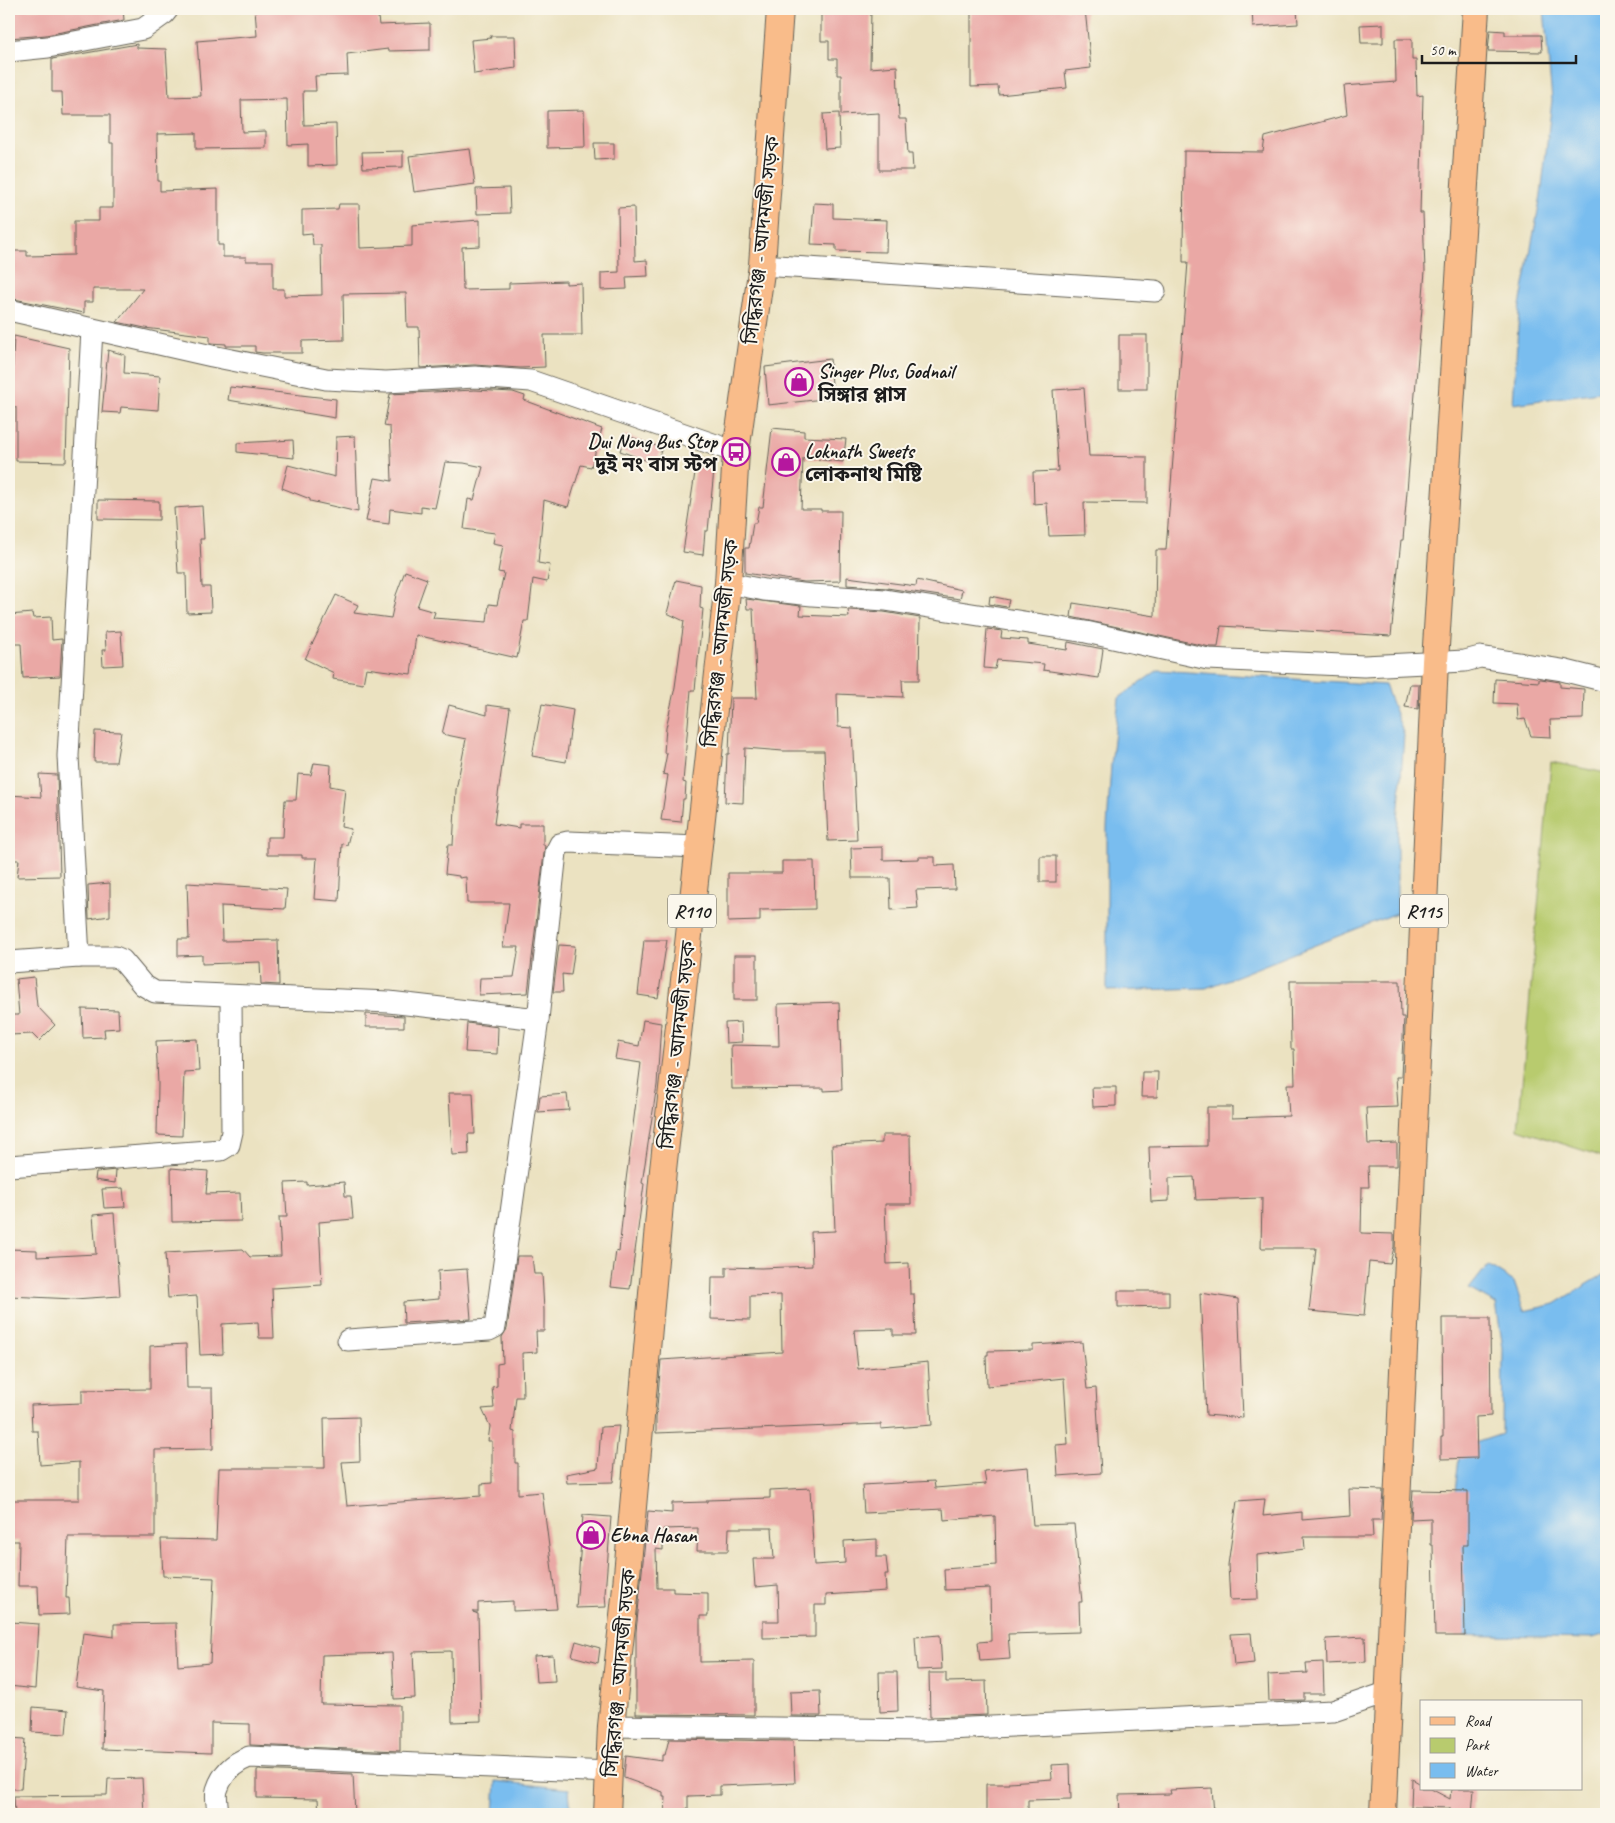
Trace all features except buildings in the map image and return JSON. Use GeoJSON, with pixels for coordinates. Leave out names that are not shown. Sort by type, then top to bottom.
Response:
{"type":"FeatureCollection","features":[{"type":"Feature","properties":{"kind":"main road","name":"সিদ্ধিরগঞ্জ - আদমজী সড়ক"},"geometry":{"type":"LineString","coordinates":[[607,1814],[611,1726],[625,1597],[663,1170],[728,583],[736,452],[762,266],[780,9]]}},
{"type":"Feature","properties":{"kind":"main road","name":"R115"},"geometry":{"type":"LineString","coordinates":[[1383,1814],[1435,662],[1476,9]]}},
{"type":"Feature","properties":{"kind":"street"},"geometry":{"type":"LineString","coordinates":[[9,51],[48,47],[143,29],[168,9]]}},
{"type":"Feature","properties":{"kind":"street"},"geometry":{"type":"LineString","coordinates":[[762,266],[1155,291]]}},
{"type":"Feature","properties":{"kind":"street"},"geometry":{"type":"LineString","coordinates":[[9,310],[92,330],[326,379],[386,382],[475,377],[531,381],[736,452]]}},
{"type":"Feature","properties":{"kind":"street"},"geometry":{"type":"LineString","coordinates":[[79,956],[68,756],[92,330]]}},
{"type":"Feature","properties":{"kind":"street"},"geometry":{"type":"LineString","coordinates":[[728,583],[812,596],[885,600],[1086,632],[1208,659],[1364,666],[1465,660],[1480,657],[1562,670],[1606,681]]}},
{"type":"Feature","properties":{"kind":"street"},"geometry":{"type":"LineString","coordinates":[[348,1340],[489,1330],[495,1327],[538,1020],[556,852],[560,844],[568,842],[699,847]]}},
{"type":"Feature","properties":{"kind":"street"},"geometry":{"type":"LineString","coordinates":[[9,962],[79,956],[115,957],[122,960],[143,985],[155,992],[231,997],[389,1002],[538,1020]]}},
{"type":"Feature","properties":{"kind":"street"},"geometry":{"type":"LineString","coordinates":[[9,1166],[221,1150],[229,1145],[232,1132],[231,997]]}},
{"type":"Feature","properties":{"kind":"street"},"geometry":{"type":"LineString","coordinates":[[611,1726],[935,1730],[1333,1711],[1389,1692]]}},
{"type":"Feature","properties":{"kind":"street"},"geometry":{"type":"LineString","coordinates":[[218,1814],[217,1792],[226,1772],[238,1761],[249,1757],[610,1772]]}},
{"type":"Feature","properties":{"kind":"green space"},"geometry":{"type":"Polygon","coordinates":[[[1551,762],[1606,773],[1606,1158],[1518,1129],[1551,762]]]}},
{"type":"Feature","properties":{"kind":"water"},"geometry":{"type":"Polygon","coordinates":[[[1544,9],[1606,9],[1606,391],[1513,404],[1519,311],[1541,195],[1552,100],[1544,9]]]}},
{"type":"Feature","properties":{"kind":"water"},"geometry":{"type":"Polygon","coordinates":[[[1158,670],[1385,685],[1404,735],[1397,836],[1397,913],[1206,988],[1107,991],[1107,828],[1111,765],[1119,698],[1158,670]]]}},
{"type":"Feature","properties":{"kind":"water"},"geometry":{"type":"Polygon","coordinates":[[[1488,1265],[1514,1282],[1524,1311],[1555,1304],[1606,1273],[1606,1634],[1593,1638],[1447,1635],[1448,1554],[1460,1448],[1502,1434],[1503,1348],[1496,1304],[1469,1289],[1488,1265]]]}},
{"type":"Feature","properties":{"kind":"water"},"geometry":{"type":"Polygon","coordinates":[[[496,1781],[569,1789],[571,1814],[494,1814],[496,1781]]]}},
{"type":"Feature","properties":{"kind":"place","name":"Singer Plus, Godnail সিঙ্গার প্লাস"},"geometry":{"type":"Point","coordinates":[799,382]}},
{"type":"Feature","properties":{"kind":"place","name":"Dui Nong Bus Stop দুই নং বাস স্টপ"},"geometry":{"type":"Point","coordinates":[736,452]}},
{"type":"Feature","properties":{"kind":"place","name":"Loknath Sweets লোকনাথ মিষ্টি"},"geometry":{"type":"Point","coordinates":[786,462]}},
{"type":"Feature","properties":{"kind":"place","name":"Ebna Hasan"},"geometry":{"type":"Point","coordinates":[591,1535]}}]}
